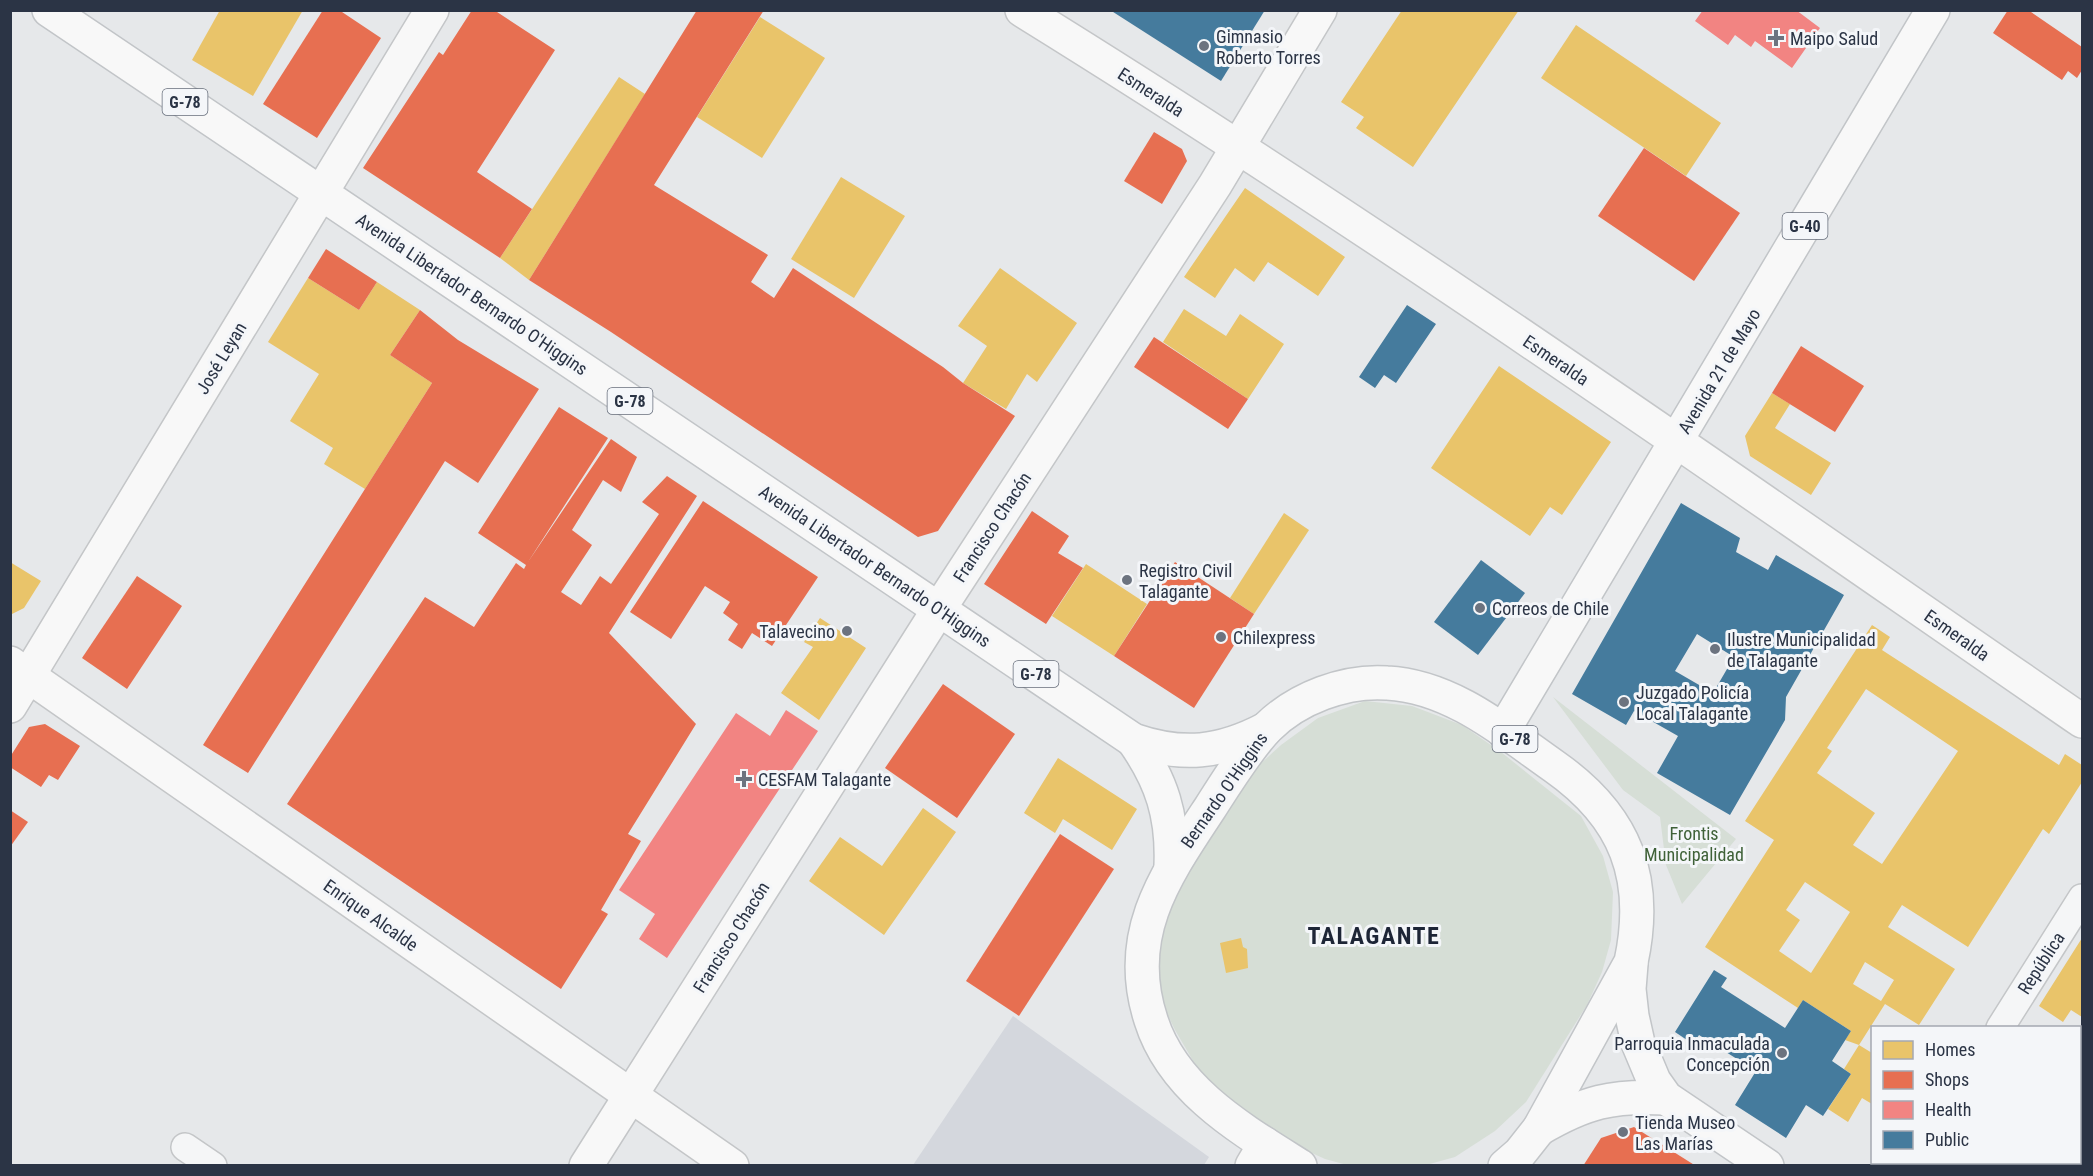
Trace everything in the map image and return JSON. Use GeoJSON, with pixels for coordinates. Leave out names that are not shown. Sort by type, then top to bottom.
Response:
{"type":"FeatureCollection","features":[{"type":"Feature","properties":{"kind":"main road","name":"Avenida Libertador Bernardo O'Higgins"},"geometry":{"type":"LineString","coordinates":[[49,10],[1133,740],[1154,747],[1200,751],[1245,740],[1266,729]]}},
{"type":"Feature","properties":{"kind":"main road","name":"José Leyan"},"geometry":{"type":"LineString","coordinates":[[10,706],[20,670],[321,193],[432,10]]}},
{"type":"Feature","properties":{"kind":"main road","name":"Esmeralda"},"geometry":{"type":"LineString","coordinates":[[1022,10],[1238,148],[1677,442],[2082,721]]}},
{"type":"Feature","properties":{"kind":"main road","name":"Francisco Chacón"},"geometry":{"type":"LineString","coordinates":[[586,1166],[939,609],[1238,148],[1320,10]]}},
{"type":"Feature","properties":{"kind":"main road","name":"Avenida 21 de Mayo"},"geometry":{"type":"LineString","coordinates":[[1503,731],[1933,10]]}},
{"type":"Feature","properties":{"kind":"main road","name":"Enrique Alcalde"},"geometry":{"type":"LineString","coordinates":[[20,670],[732,1166]]}},
{"type":"Feature","properties":{"kind":"main road","name":"Bernardo O'Higgins"},"geometry":{"type":"LineString","coordinates":[[1300,1166],[1259,1155],[1219,1111],[1185,1081],[1161,1045],[1152,1023],[1141,978],[1143,948],[1152,909],[1171,866],[1266,729],[1312,698],[1348,686],[1384,682],[1420,687],[1461,704],[1562,772],[1603,810],[1615,828],[1632,867],[1638,912],[1631,962],[1539,1129],[1520,1153],[1505,1166]]}},
{"type":"Feature","properties":{"kind":"main road","name":"Avenida Libertador Bernardo O'Higgins"},"geometry":{"type":"LineString","coordinates":[[1133,740],[1157,778],[1165,799],[1172,844],[1171,866]]}},
{"type":"Feature","properties":{"kind":"main road","name":"G-78"},"geometry":{"type":"LineString","coordinates":[[1631,962],[1629,989],[1632,1016],[1638,1043],[1654,1081],[1666,1098],[1767,1166]]}},
{"type":"Feature","properties":{"kind":"main road","name":"G-78"},"geometry":{"type":"LineString","coordinates":[[1539,1129],[1579,1108],[1606,1099],[1636,1096],[1666,1098]]}},
{"type":"Feature","properties":{"kind":"street","name":"República"},"geometry":{"type":"LineString","coordinates":[[2001,1026],[2082,898]]}},
{"type":"Feature","properties":{"kind":"street"},"geometry":{"type":"LineString","coordinates":[[185,1147],[213,1166]]}},
{"type":"Feature","properties":{"kind":"shaded area"},"geometry":{"type":"Polygon","coordinates":[[[1013,1016],[1209,1157],[1204,1165],[913,1165],[1013,1016]]]}},
{"type":"Feature","properties":{"kind":"green space","name":"Frontis Municipalidad"},"geometry":{"type":"Polygon","coordinates":[[[1553,697],[1736,839],[1682,904],[1666,865],[1660,817],[1623,790],[1553,697]]]}},
{"type":"Feature","properties":{"kind":"green space"},"geometry":{"type":"Polygon","coordinates":[[[1365,701],[1412,706],[1462,725],[1501,752],[1581,816],[1603,856],[1613,892],[1611,940],[1602,972],[1587,1005],[1526,1102],[1495,1131],[1455,1157],[1426,1165],[1347,1165],[1325,1159],[1279,1138],[1230,1100],[1199,1071],[1161,1001],[1158,957],[1163,920],[1188,866],[1246,777],[1281,745],[1318,718],[1365,701]]]}},
{"type":"Feature","properties":{"kind":"building: Homes"},"geometry":{"type":"Polygon","coordinates":[[[220,10],[303,10],[253,96],[192,60],[220,10]]]}},
{"type":"Feature","properties":{"kind":"building: Homes"},"geometry":{"type":"Polygon","coordinates":[[[1402,10],[1519,10],[1413,167],[1356,128],[1364,117],[1341,102],[1402,10]]]}},
{"type":"Feature","properties":{"kind":"building: Homes"},"geometry":{"type":"Polygon","coordinates":[[[760,17],[825,58],[762,158],[697,117],[760,17]]]}},
{"type":"Feature","properties":{"kind":"building: Homes"},"geometry":{"type":"Polygon","coordinates":[[[1576,25],[1721,123],[1686,176],[1541,78],[1576,25]]]}},
{"type":"Feature","properties":{"kind":"building: Homes"},"geometry":{"type":"Polygon","coordinates":[[[619,77],[645,94],[529,280],[500,258],[619,77]]]}},
{"type":"Feature","properties":{"kind":"building: Homes"},"geometry":{"type":"Polygon","coordinates":[[[841,177],[905,216],[854,298],[791,259],[841,177]]]}},
{"type":"Feature","properties":{"kind":"building: Homes"},"geometry":{"type":"Polygon","coordinates":[[[1245,188],[1345,257],[1318,296],[1268,262],[1254,282],[1235,268],[1215,298],[1184,277],[1245,188]]]}},
{"type":"Feature","properties":{"kind":"building: Homes"},"geometry":{"type":"Polygon","coordinates":[[[1000,268],[1077,323],[1037,382],[1027,374],[1006,409],[963,383],[987,346],[958,326],[1000,268]]]}},
{"type":"Feature","properties":{"kind":"building: Homes"},"geometry":{"type":"Polygon","coordinates":[[[308,278],[359,310],[377,282],[420,310],[390,355],[432,383],[365,489],[324,464],[333,448],[290,421],[319,374],[268,342],[308,278]]]}},
{"type":"Feature","properties":{"kind":"building: Homes"},"geometry":{"type":"Polygon","coordinates":[[[1184,309],[1226,336],[1240,314],[1284,344],[1248,399],[1163,342],[1184,309]]]}},
{"type":"Feature","properties":{"kind":"building: Homes"},"geometry":{"type":"Polygon","coordinates":[[[1499,366],[1611,442],[1562,515],[1550,507],[1530,536],[1431,468],[1499,366]]]}},
{"type":"Feature","properties":{"kind":"building: Homes"},"geometry":{"type":"Polygon","coordinates":[[[1772,393],[1790,404],[1775,428],[1831,463],[1811,495],[1750,456],[1745,436],[1772,393]]]}},
{"type":"Feature","properties":{"kind":"building: Homes"},"geometry":{"type":"Polygon","coordinates":[[[1284,513],[1309,530],[1254,614],[1230,598],[1284,513]]]}},
{"type":"Feature","properties":{"kind":"building: Homes"},"geometry":{"type":"Polygon","coordinates":[[[10,562],[41,581],[24,608],[12,614],[10,562]]]}},
{"type":"Feature","properties":{"kind":"building: Homes"},"geometry":{"type":"Polygon","coordinates":[[[1086,564],[1147,604],[1114,656],[1052,616],[1086,564]]]}},
{"type":"Feature","properties":{"kind":"building: Homes"},"geometry":{"type":"Polygon","coordinates":[[[820,618],[866,648],[819,720],[781,693],[813,647],[804,642],[820,618]]]}},
{"type":"Feature","properties":{"kind":"building: Homes"},"geometry":{"type":"Polygon","coordinates":[[[1872,625],[1890,637],[1882,650],[2059,765],[2065,754],[2082,765],[2082,782],[2049,834],[2043,829],[1968,947],[1902,905],[1888,927],[1955,969],[1919,1025],[1885,1004],[1859,1045],[1845,1040],[1851,1031],[1803,1000],[1798,1008],[1705,947],[1774,840],[1745,821],[1872,625]],[[1866,689],[1827,748],[1832,751],[1817,773],[1875,813],[1853,845],[1882,864],[1958,751],[1866,689]],[[1805,882],[1786,910],[1800,920],[1779,951],[1811,973],[1850,912],[1805,882]],[[1865,962],[1853,984],[1881,1001],[1894,980],[1865,962]]]}},
{"type":"Feature","properties":{"kind":"building: Homes"},"geometry":{"type":"Polygon","coordinates":[[[1058,758],[1137,809],[1112,850],[1063,819],[1055,833],[1024,813],[1058,758]]]}},
{"type":"Feature","properties":{"kind":"building: Homes"},"geometry":{"type":"Polygon","coordinates":[[[923,808],[956,832],[884,935],[809,881],[840,837],[882,866],[923,808]]]}},
{"type":"Feature","properties":{"kind":"building: Homes"},"geometry":{"type":"Polygon","coordinates":[[[1241,938],[1243,947],[1247,949],[1248,968],[1226,973],[1220,943],[1241,938]]]}},
{"type":"Feature","properties":{"kind":"building: Homes"},"geometry":{"type":"Polygon","coordinates":[[[2082,938],[2082,1017],[2071,1010],[2063,1022],[2039,1006],[2082,938]]]}},
{"type":"Feature","properties":{"kind":"building: Homes"},"geometry":{"type":"Polygon","coordinates":[[[1859,1045],[1871,1052],[1871,1103],[1862,1098],[1848,1122],[1828,1109],[1851,1074],[1844,1069],[1859,1045]]]}},
{"type":"Feature","properties":{"kind":"building: Shops"},"geometry":{"type":"Polygon","coordinates":[[[323,10],[339,10],[381,38],[317,138],[263,104],[323,10]]]}},
{"type":"Feature","properties":{"kind":"building: Shops"},"geometry":{"type":"Polygon","coordinates":[[[472,10],[494,10],[555,50],[477,172],[532,209],[500,258],[363,168],[439,52],[443,55],[472,10]]]}},
{"type":"Feature","properties":{"kind":"building: Shops"},"geometry":{"type":"Polygon","coordinates":[[[697,10],[764,10],[654,185],[768,255],[751,282],[774,298],[793,268],[1015,416],[938,531],[918,537],[611,332],[529,280],[697,10]]]}},
{"type":"Feature","properties":{"kind":"building: Shops"},"geometry":{"type":"Polygon","coordinates":[[[2008,10],[2028,10],[2082,47],[2082,70],[2077,78],[2068,71],[2062,80],[1993,33],[2008,10]]]}},
{"type":"Feature","properties":{"kind":"building: Shops"},"geometry":{"type":"Polygon","coordinates":[[[1154,132],[1182,149],[1187,161],[1162,204],[1124,181],[1154,132]]]}},
{"type":"Feature","properties":{"kind":"building: Shops"},"geometry":{"type":"Polygon","coordinates":[[[1644,148],[1740,213],[1694,281],[1598,216],[1644,148]]]}},
{"type":"Feature","properties":{"kind":"building: Shops"},"geometry":{"type":"Polygon","coordinates":[[[326,249],[377,282],[359,310],[308,278],[326,249]]]}},
{"type":"Feature","properties":{"kind":"building: Shops"},"geometry":{"type":"Polygon","coordinates":[[[420,310],[458,340],[539,389],[478,483],[445,461],[248,773],[203,745],[432,383],[390,355],[420,310]]]}},
{"type":"Feature","properties":{"kind":"building: Shops"},"geometry":{"type":"Polygon","coordinates":[[[1154,337],[1248,399],[1228,429],[1134,367],[1154,337]]]}},
{"type":"Feature","properties":{"kind":"building: Shops"},"geometry":{"type":"Polygon","coordinates":[[[1801,346],[1864,386],[1835,432],[1772,393],[1801,346]]]}},
{"type":"Feature","properties":{"kind":"building: Shops"},"geometry":{"type":"Polygon","coordinates":[[[559,407],[608,438],[528,562],[611,439],[637,457],[621,492],[603,480],[572,530],[592,545],[561,592],[581,605],[600,576],[611,584],[659,514],[642,502],[667,476],[697,496],[609,633],[696,724],[628,834],[641,841],[601,910],[608,914],[561,989],[287,804],[425,597],[474,627],[516,563],[524,569],[526,565],[478,533],[559,407]]]}},
{"type":"Feature","properties":{"kind":"building: Shops"},"geometry":{"type":"Polygon","coordinates":[[[703,501],[818,577],[772,646],[752,633],[742,649],[728,640],[738,624],[723,613],[730,602],[705,586],[671,639],[630,612],[703,501]]]}},
{"type":"Feature","properties":{"kind":"building: Shops"},"geometry":{"type":"Polygon","coordinates":[[[1032,511],[1069,536],[1058,553],[1083,568],[1046,624],[984,584],[1032,511]]]}},
{"type":"Feature","properties":{"kind":"building: Shops"},"geometry":{"type":"Polygon","coordinates":[[[1175,562],[1254,614],[1194,708],[1114,656],[1175,562]]]}},
{"type":"Feature","properties":{"kind":"building: Shops"},"geometry":{"type":"Polygon","coordinates":[[[137,576],[182,606],[127,689],[82,658],[137,576]]]}},
{"type":"Feature","properties":{"kind":"building: Shops"},"geometry":{"type":"Polygon","coordinates":[[[943,684],[1015,734],[957,818],[885,768],[943,684]]]}},
{"type":"Feature","properties":{"kind":"building: Shops"},"geometry":{"type":"Polygon","coordinates":[[[45,724],[80,746],[58,780],[49,775],[41,787],[10,767],[10,757],[29,727],[45,724]]]}},
{"type":"Feature","properties":{"kind":"building: Shops"},"geometry":{"type":"Polygon","coordinates":[[[10,810],[28,822],[10,847],[10,810]]]}},
{"type":"Feature","properties":{"kind":"building: Shops"},"geometry":{"type":"Polygon","coordinates":[[[1060,834],[1114,869],[1019,1016],[966,981],[1060,834]]]}},
{"type":"Feature","properties":{"kind":"building: Shops"},"geometry":{"type":"Polygon","coordinates":[[[1634,1127],[1696,1166],[1583,1166],[1601,1138],[1634,1127]]]}},
{"type":"Feature","properties":{"kind":"building: Health","name":"Maipo Salud"},"geometry":{"type":"Polygon","coordinates":[[[1703,10],[1796,10],[1820,28],[1792,68],[1755,41],[1751,47],[1735,35],[1728,45],[1695,21],[1703,10]]]}},
{"type":"Feature","properties":{"kind":"building: Health"},"geometry":{"type":"Polygon","coordinates":[[[786,710],[818,731],[667,958],[639,939],[655,914],[619,890],[736,713],[770,736],[786,710]]]}},
{"type":"Feature","properties":{"kind":"building: Public","name":"Gimnasio Roberto Torres"},"geometry":{"type":"Polygon","coordinates":[[[1110,10],[1265,10],[1221,81],[1110,10]]]}},
{"type":"Feature","properties":{"kind":"building: Public"},"geometry":{"type":"Polygon","coordinates":[[[1407,305],[1436,324],[1396,383],[1384,375],[1375,388],[1359,377],[1407,305]]]}},
{"type":"Feature","properties":{"kind":"building: Public"},"geometry":{"type":"Polygon","coordinates":[[[1681,503],[1740,538],[1736,552],[1768,570],[1776,555],[1844,595],[1786,697],[1785,720],[1730,815],[1657,773],[1678,736],[1634,711],[1626,725],[1572,694],[1681,503]],[[1697,634],[1675,671],[1713,693],[1734,657],[1697,634]]]}},
{"type":"Feature","properties":{"kind":"building: Public","name":"Correos de Chile"},"geometry":{"type":"Polygon","coordinates":[[[1481,560],[1525,593],[1478,655],[1434,622],[1481,560]]]}},
{"type":"Feature","properties":{"kind":"building: Public","name":"Parroquia Inmaculada Concepción"},"geometry":{"type":"Polygon","coordinates":[[[1714,970],[1727,978],[1721,987],[1785,1028],[1803,1000],[1851,1031],[1832,1061],[1851,1074],[1823,1116],[1806,1105],[1786,1138],[1735,1105],[1756,1071],[1699,1035],[1693,1044],[1675,1032],[1714,970]]]}},
{"type":"Feature","properties":{"kind":"place","name":"Maipo Salud"},"geometry":{"type":"Point","coordinates":[1776,38]}},
{"type":"Feature","properties":{"kind":"place","name":"Gimnasio Roberto Torres"},"geometry":{"type":"Point","coordinates":[1204,46]}},
{"type":"Feature","properties":{"kind":"place","name":"Registro Civil Talagante"},"geometry":{"type":"Point","coordinates":[1127,580]}},
{"type":"Feature","properties":{"kind":"place","name":"Correos de Chile"},"geometry":{"type":"Point","coordinates":[1480,608]}},
{"type":"Feature","properties":{"kind":"place","name":"Talavecino"},"geometry":{"type":"Point","coordinates":[847,631]}},
{"type":"Feature","properties":{"kind":"place","name":"Chilexpress"},"geometry":{"type":"Point","coordinates":[1221,637]}},
{"type":"Feature","properties":{"kind":"place","name":"Ilustre Municipalidad de Talagante"},"geometry":{"type":"Point","coordinates":[1715,649]}},
{"type":"Feature","properties":{"kind":"place","name":"Juzgado Policía Local Talagante"},"geometry":{"type":"Point","coordinates":[1624,702]}},
{"type":"Feature","properties":{"kind":"place","name":"CESFAM Talagante"},"geometry":{"type":"Point","coordinates":[744,779]}},
{"type":"Feature","properties":{"kind":"place","name":"Parroquia Inmaculada Concepción"},"geometry":{"type":"Point","coordinates":[1782,1053]}},
{"type":"Feature","properties":{"kind":"place","name":"Tienda Museo Las Marías"},"geometry":{"type":"Point","coordinates":[1623,1132]}},
{"type":"Feature","properties":{"kind":"district","name":"TALAGANTE"},"geometry":{"type":"Point","coordinates":[1374,936]}}]}
